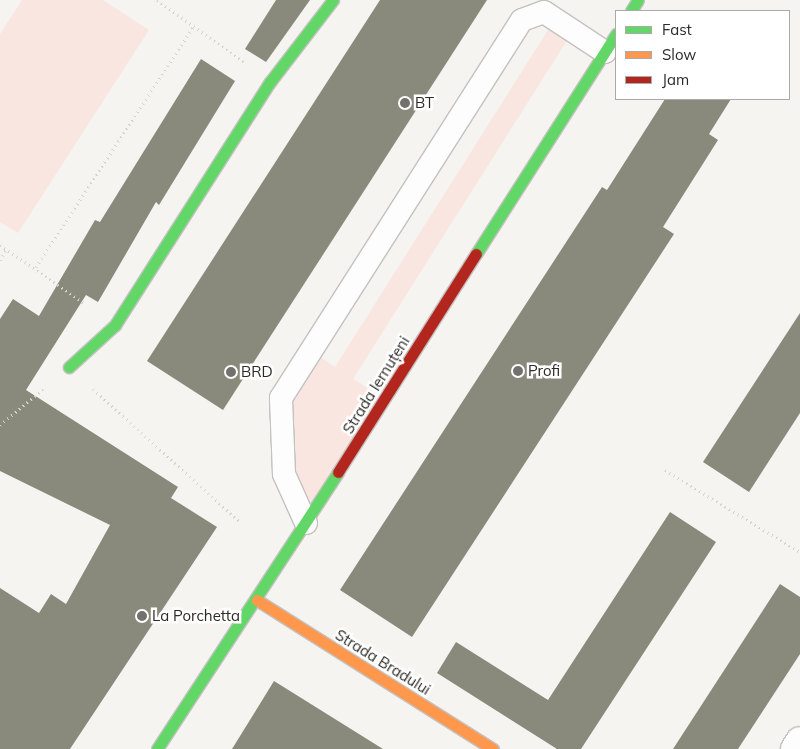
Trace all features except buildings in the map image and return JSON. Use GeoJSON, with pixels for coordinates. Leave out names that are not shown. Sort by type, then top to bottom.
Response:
{"type":"FeatureCollection","features":[{"type":"Feature","properties":{"kind":"main road"},"geometry":{"type":"LineString","coordinates":[[69,367],[116,325],[270,82],[333,0]]}},
{"type":"Feature","properties":{"kind":"main road","name":"Strada Iernuțeni"},"geometry":{"type":"LineString","coordinates":[[157,749],[306,524],[611,43]]}},
{"type":"Feature","properties":{"kind":"main road","name":"Strada Bradului"},"geometry":{"type":"LineString","coordinates":[[257,600],[493,749]]}},
{"type":"Feature","properties":{"kind":"street"},"geometry":{"type":"LineString","coordinates":[[795,749],[800,741]]}},
{"type":"Feature","properties":{"kind":"lane"},"geometry":{"type":"LineString","coordinates":[[306,524],[284,474],[281,398],[522,20],[544,12],[611,43]]}},
{"type":"Feature","properties":{"kind":"path"},"geometry":{"type":"LineString","coordinates":[[157,0],[195,24],[270,82]]}},
{"type":"Feature","properties":{"kind":"path"},"geometry":{"type":"LineString","coordinates":[[36,267],[195,24]]}},
{"type":"Feature","properties":{"kind":"path"},"geometry":{"type":"LineString","coordinates":[[0,246],[36,267],[116,325]]}},
{"type":"Feature","properties":{"kind":"path"},"geometry":{"type":"LineString","coordinates":[[0,260],[6,250]]}},
{"type":"Feature","properties":{"kind":"path"},"geometry":{"type":"LineString","coordinates":[[0,425],[69,367],[239,521]]}},
{"type":"Feature","properties":{"kind":"path"},"geometry":{"type":"LineString","coordinates":[[666,470],[800,552]]}},
{"type":"Feature","properties":{"kind":"shaded area"},"geometry":{"type":"Polygon","coordinates":[[[22,0],[103,0],[149,30],[18,233],[0,222],[0,34],[22,0]]]}},
{"type":"Feature","properties":{"kind":"shaded area"},"geometry":{"type":"Polygon","coordinates":[[[555,19],[573,31],[353,379],[385,399],[306,523],[284,474],[281,398],[311,351],[335,367],[555,19]]]}},
{"type":"Feature","properties":{"kind":"traffic: fast"},"geometry":{"type":"LineString","coordinates":[[69,367],[115,325],[270,82],[333,0]]}},
{"type":"Feature","properties":{"kind":"traffic: fast"},"geometry":{"type":"LineString","coordinates":[[632,10],[638,0]]}},
{"type":"Feature","properties":{"kind":"traffic: fast"},"geometry":{"type":"LineString","coordinates":[[476,254],[615,36]]}},
{"type":"Feature","properties":{"kind":"traffic: fast"},"geometry":{"type":"LineString","coordinates":[[157,749],[338,472]]}},
{"type":"Feature","properties":{"kind":"traffic: slow"},"geometry":{"type":"LineString","coordinates":[[257,600],[493,749]]}},
{"type":"Feature","properties":{"kind":"traffic: jam"},"geometry":{"type":"LineString","coordinates":[[338,472],[476,254]]}},
{"type":"Feature","properties":{"kind":"place","name":"BT"},"geometry":{"type":"Point","coordinates":[405,103]}},
{"type":"Feature","properties":{"kind":"place","name":"Profi"},"geometry":{"type":"Point","coordinates":[518,371]}},
{"type":"Feature","properties":{"kind":"place","name":"BRD"},"geometry":{"type":"Point","coordinates":[231,372]}},
{"type":"Feature","properties":{"kind":"place","name":"La Porchetta"},"geometry":{"type":"Point","coordinates":[142,616]}}]}
